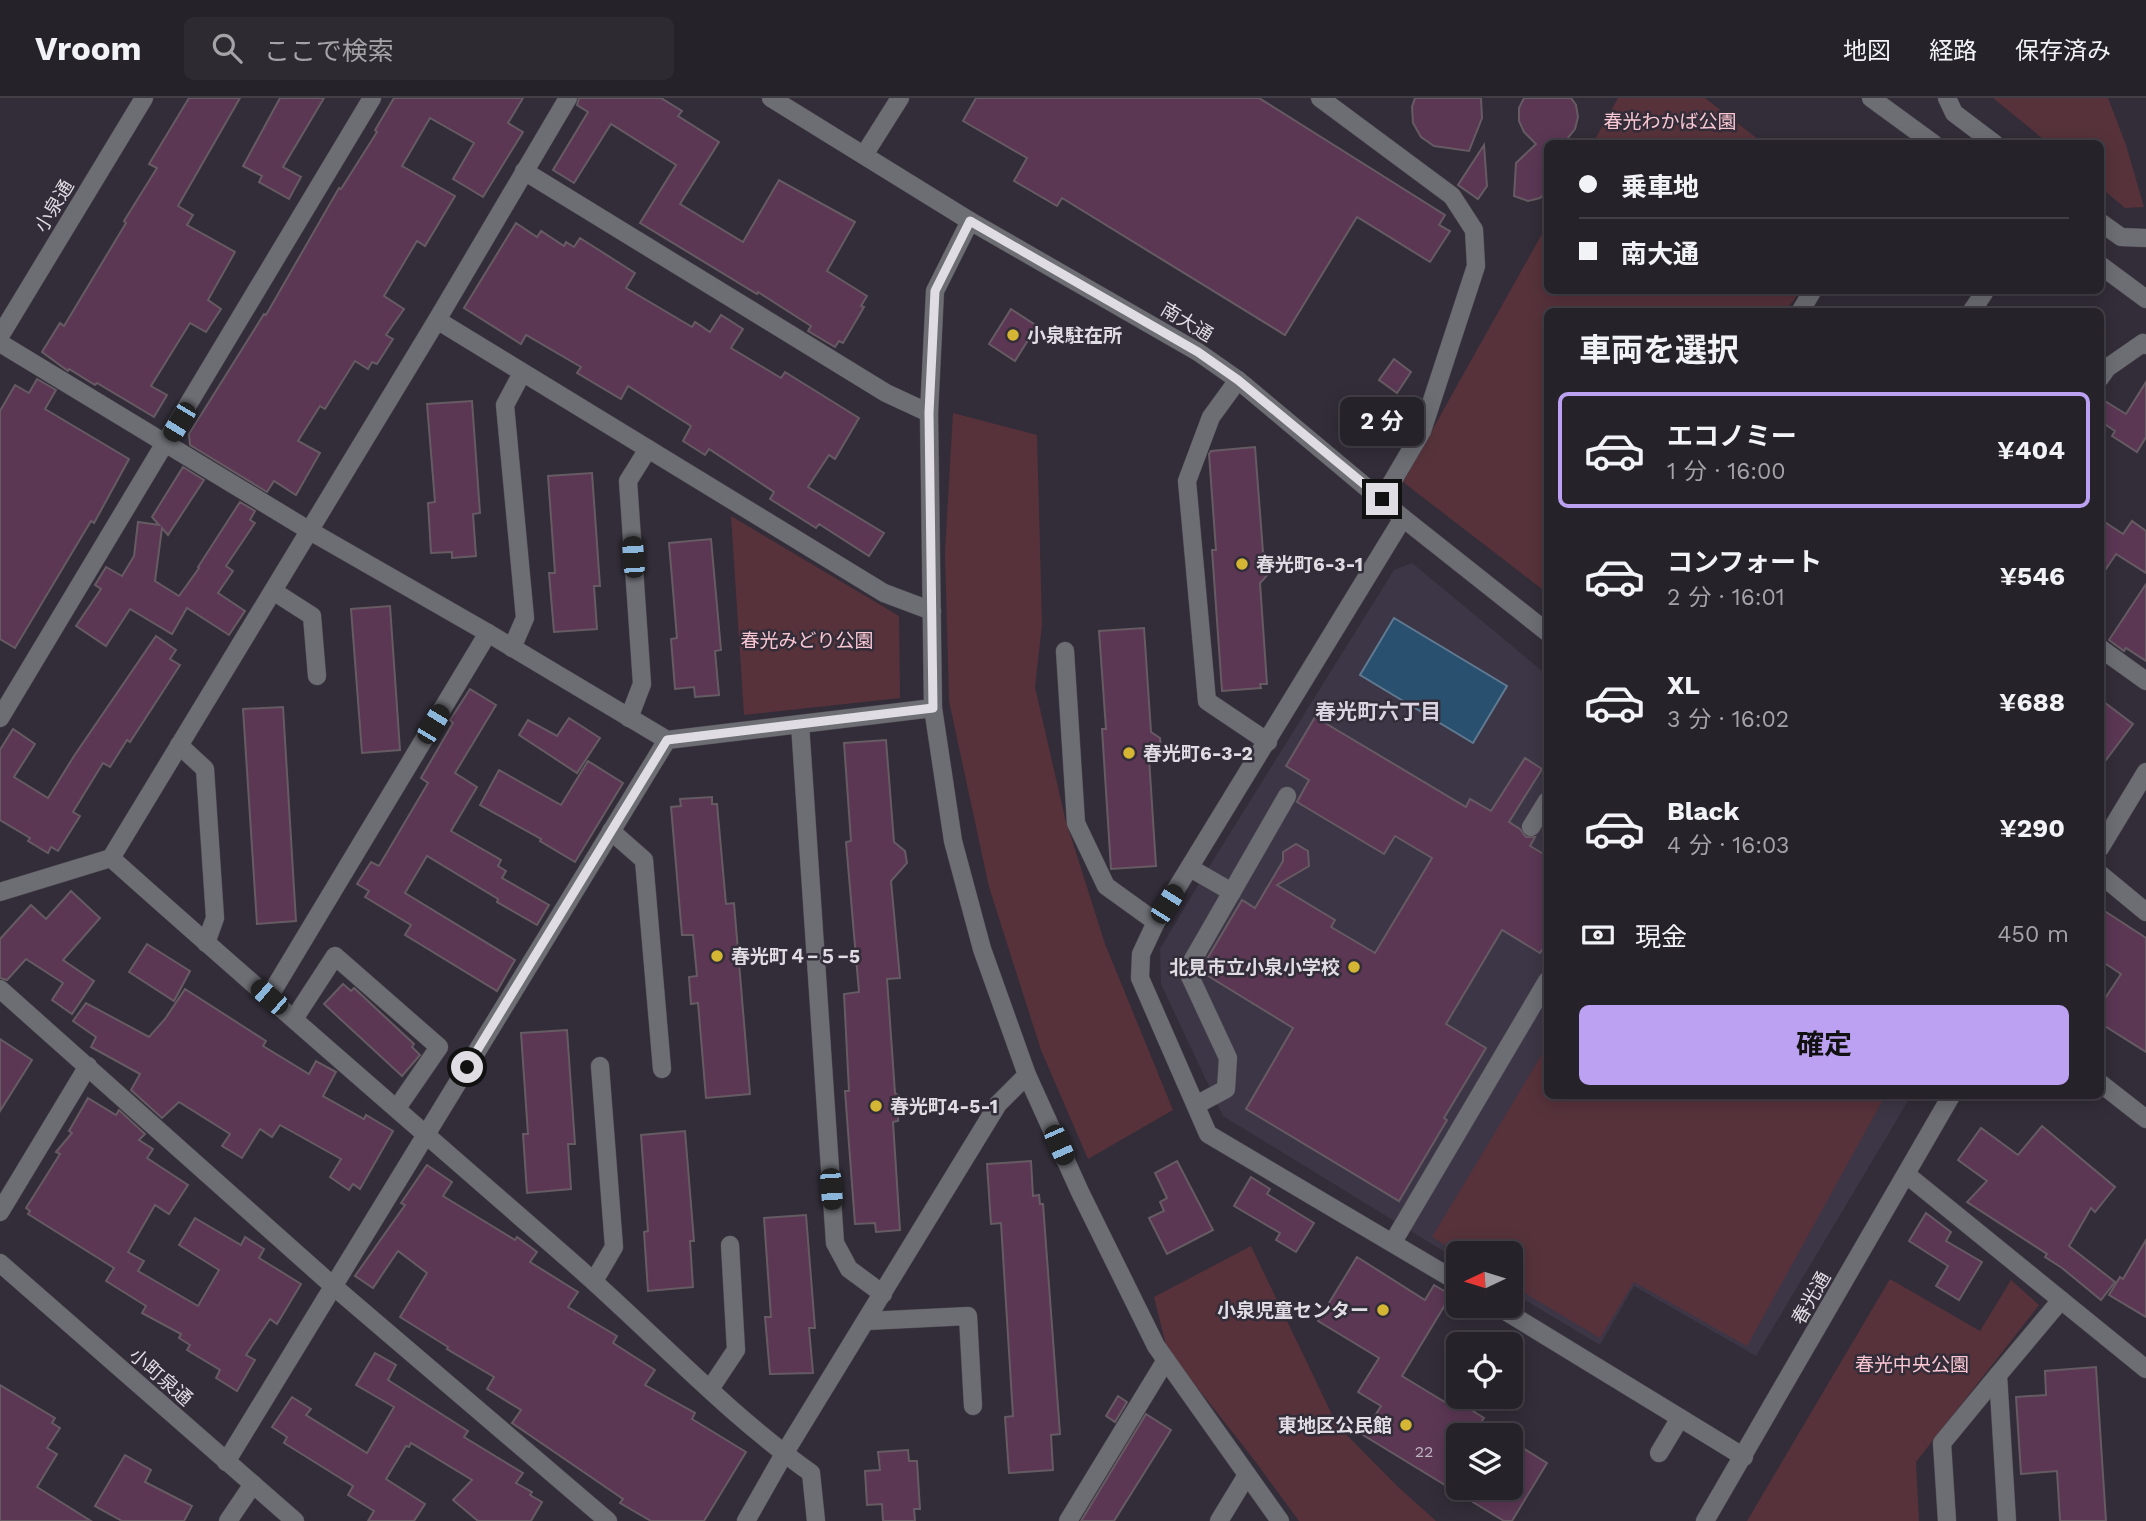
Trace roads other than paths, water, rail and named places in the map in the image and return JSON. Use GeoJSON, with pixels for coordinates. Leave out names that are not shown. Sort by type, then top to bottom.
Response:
{"type":"FeatureCollection","features":[{"type":"Feature","properties":{"kind":"street","name":"小泉通"},"geometry":{"type":"LineString","coordinates":[[0,336],[144,98]]}},
{"type":"Feature","properties":{"kind":"street"},"geometry":{"type":"LineString","coordinates":[[0,718],[372,98]]}},
{"type":"Feature","properties":{"kind":"street"},"geometry":{"type":"LineString","coordinates":[[0,892],[111,858],[437,320],[568,98]]}},
{"type":"Feature","properties":{"kind":"street","name":"南大通"},"geometry":{"type":"LineString","coordinates":[[771,98],[970,221],[1198,352],[1238,380],[1403,518],[1544,630]]}},
{"type":"Feature","properties":{"kind":"street"},"geometry":{"type":"LineString","coordinates":[[864,155],[900,98]]}},
{"type":"Feature","properties":{"kind":"street"},"geometry":{"type":"LineString","coordinates":[[1320,98],[1452,196],[1474,230],[1476,266],[1422,431],[1382,499]]}},
{"type":"Feature","properties":{"kind":"street"},"geometry":{"type":"LineString","coordinates":[[1871,98],[1929,140]]}},
{"type":"Feature","properties":{"kind":"street"},"geometry":{"type":"LineString","coordinates":[[1947,98],[1954,113],[1990,140]]}},
{"type":"Feature","properties":{"kind":"street"},"geometry":{"type":"LineString","coordinates":[[524,171],[886,393],[929,413]]}},
{"type":"Feature","properties":{"kind":"street"},"geometry":{"type":"LineString","coordinates":[[970,221],[935,291],[929,413],[933,708],[953,841],[982,949],[1027,1076],[1080,1192],[1156,1346],[1280,1521]]}},
{"type":"Feature","properties":{"kind":"street"},"geometry":{"type":"LineString","coordinates":[[2104,225],[2121,237],[2146,237]]}},
{"type":"Feature","properties":{"kind":"street"},"geometry":{"type":"LineString","coordinates":[[2104,268],[2146,299]]}},
{"type":"Feature","properties":{"kind":"street"},"geometry":{"type":"LineString","coordinates":[[437,320],[884,593],[932,611]]}},
{"type":"Feature","properties":{"kind":"street"},"geometry":{"type":"LineString","coordinates":[[0,343],[165,445],[667,740],[933,708]]}},
{"type":"Feature","properties":{"kind":"street"},"geometry":{"type":"LineString","coordinates":[[2104,372],[2143,343],[2146,345]]}},
{"type":"Feature","properties":{"kind":"street"},"geometry":{"type":"LineString","coordinates":[[512,648],[525,618],[505,405],[522,373]]}},
{"type":"Feature","properties":{"kind":"street"},"geometry":{"type":"LineString","coordinates":[[1238,380],[1211,417],[1187,481],[1207,701],[1268,742]]}},
{"type":"Feature","properties":{"kind":"street"},"geometry":{"type":"LineString","coordinates":[[629,718],[642,684],[628,481],[648,449]]}},
{"type":"Feature","properties":{"kind":"street"},"geometry":{"type":"LineString","coordinates":[[1403,518],[1156,922],[1141,954],[1140,978],[1208,1134],[1446,1275]]}},
{"type":"Feature","properties":{"kind":"street"},"geometry":{"type":"LineString","coordinates":[[273,591],[312,616],[317,676]]}},
{"type":"Feature","properties":{"kind":"street"},"geometry":{"type":"LineString","coordinates":[[269,997],[488,633]]}},
{"type":"Feature","properties":{"kind":"street"},"geometry":{"type":"LineString","coordinates":[[1065,651],[1076,822],[1106,886],[1156,922]]}},
{"type":"Feature","properties":{"kind":"street"},"geometry":{"type":"LineString","coordinates":[[2104,651],[2146,681]]}},
{"type":"Feature","properties":{"kind":"street"},"geometry":{"type":"LineString","coordinates":[[800,724],[835,1243],[849,1269],[883,1294]]}},
{"type":"Feature","properties":{"kind":"street"},"geometry":{"type":"LineString","coordinates":[[226,1462],[667,740]]}},
{"type":"Feature","properties":{"kind":"street"},"geometry":{"type":"LineString","coordinates":[[179,745],[205,769],[215,918],[206,943]]}},
{"type":"Feature","properties":{"kind":"street"},"geometry":{"type":"LineString","coordinates":[[2104,841],[2146,772]]}},
{"type":"Feature","properties":{"kind":"street"},"geometry":{"type":"LineString","coordinates":[[1196,1105],[1226,1089],[1228,1058],[1187,970],[1287,796]]}},
{"type":"Feature","properties":{"kind":"street"},"geometry":{"type":"LineString","coordinates":[[1531,827],[1544,806]]}},
{"type":"Feature","properties":{"kind":"street"},"geometry":{"type":"LineString","coordinates":[[611,831],[644,860],[662,1069]]}},
{"type":"Feature","properties":{"kind":"street"},"geometry":{"type":"LineString","coordinates":[[111,858],[594,1281],[710,1389],[784,1454],[811,1473],[816,1521]]}},
{"type":"Feature","properties":{"kind":"street"},"geometry":{"type":"LineString","coordinates":[[1190,868],[1232,892]]}},
{"type":"Feature","properties":{"kind":"street"},"geometry":{"type":"LineString","coordinates":[[2104,877],[2146,912]]}},
{"type":"Feature","properties":{"kind":"street"},"geometry":{"type":"LineString","coordinates":[[294,1019],[335,956],[439,1048],[397,1108]]}},
{"type":"Feature","properties":{"kind":"street"},"geometry":{"type":"LineString","coordinates":[[1393,1242],[1544,986]]}},
{"type":"Feature","properties":{"kind":"street"},"geometry":{"type":"LineString","coordinates":[[0,989],[332,1285],[608,1521]]}},
{"type":"Feature","properties":{"kind":"street"},"geometry":{"type":"LineString","coordinates":[[0,1212],[88,1066]]}},
{"type":"Feature","properties":{"kind":"street"},"geometry":{"type":"LineString","coordinates":[[594,1281],[614,1247],[600,1066]]}},
{"type":"Feature","properties":{"kind":"street"},"geometry":{"type":"LineString","coordinates":[[746,1521],[784,1454],[998,1104],[1027,1076]]}},
{"type":"Feature","properties":{"kind":"street"},"geometry":{"type":"LineString","coordinates":[[2104,1086],[2146,1119]]}},
{"type":"Feature","properties":{"kind":"street","name":"春光通"},"geometry":{"type":"LineString","coordinates":[[1706,1521],[1949,1099]]}},
{"type":"Feature","properties":{"kind":"street"},"geometry":{"type":"LineString","coordinates":[[1907,1175],[2146,1369]]}},
{"type":"Feature","properties":{"kind":"street"},"geometry":{"type":"LineString","coordinates":[[710,1389],[736,1350],[730,1245]]}},
{"type":"Feature","properties":{"kind":"street","name":"小町泉通"},"geometry":{"type":"LineString","coordinates":[[0,1263],[295,1521]]}},
{"type":"Feature","properties":{"kind":"street"},"geometry":{"type":"LineString","coordinates":[[1947,1521],[1942,1443],[2061,1300]]}},
{"type":"Feature","properties":{"kind":"street"},"geometry":{"type":"LineString","coordinates":[[867,1321],[968,1315],[973,1406]]}},
{"type":"Feature","properties":{"kind":"street"},"geometry":{"type":"LineString","coordinates":[[1517,1318],[1744,1457]]}},
{"type":"Feature","properties":{"kind":"street"},"geometry":{"type":"LineString","coordinates":[[1068,1521],[1166,1360]]}},
{"type":"Feature","properties":{"kind":"street"},"geometry":{"type":"LineString","coordinates":[[1998,1375],[2007,1521]]}},
{"type":"Feature","properties":{"kind":"street"},"geometry":{"type":"LineString","coordinates":[[1659,1453],[1680,1418]]}},
{"type":"Feature","properties":{"kind":"street"},"geometry":{"type":"LineString","coordinates":[[1219,1521],[1248,1475]]}},
{"type":"Feature","properties":{"kind":"street"},"geometry":{"type":"LineString","coordinates":[[228,1521],[253,1484]]}},
{"type":"Feature","properties":{"kind":"water"},"geometry":{"type":"Polygon","coordinates":[[[1394,618],[1507,686],[1473,743],[1360,675],[1394,618]]]}},
{"type":"Feature","properties":{"kind":"place","name":"小泉駐在所"},"geometry":{"type":"Point","coordinates":[1013,335]}},
{"type":"Feature","properties":{"kind":"place","name":"春光町6-3-1"},"geometry":{"type":"Point","coordinates":[1242,564]}},
{"type":"Feature","properties":{"kind":"place","name":"春光町6-3-2"},"geometry":{"type":"Point","coordinates":[1129,753]}},
{"type":"Feature","properties":{"kind":"place","name":"春光町４−５−5"},"geometry":{"type":"Point","coordinates":[717,956]}},
{"type":"Feature","properties":{"kind":"place","name":"北見市立小泉小学校"},"geometry":{"type":"Point","coordinates":[1354,967]}},
{"type":"Feature","properties":{"kind":"place","name":"春光町4-5-1"},"geometry":{"type":"Point","coordinates":[876,1106]}},
{"type":"Feature","properties":{"kind":"place","name":"小泉児童センター"},"geometry":{"type":"Point","coordinates":[1383,1310]}},
{"type":"Feature","properties":{"kind":"place","name":"東地区公民館"},"geometry":{"type":"Point","coordinates":[1406,1425]}},
{"type":"Feature","properties":{"kind":"district","name":"春光町六丁目"},"geometry":{"type":"Point","coordinates":[1378,711]}},
{"type":"Feature","properties":{"kind":"park label","name":"春光わかば公園"},"geometry":{"type":"Point","coordinates":[1670,121]}},
{"type":"Feature","properties":{"kind":"park label","name":"春光みどり公園"},"geometry":{"type":"Point","coordinates":[807,640]}},
{"type":"Feature","properties":{"kind":"park label","name":"春光中央公園"},"geometry":{"type":"Point","coordinates":[1912,1364]}}]}
